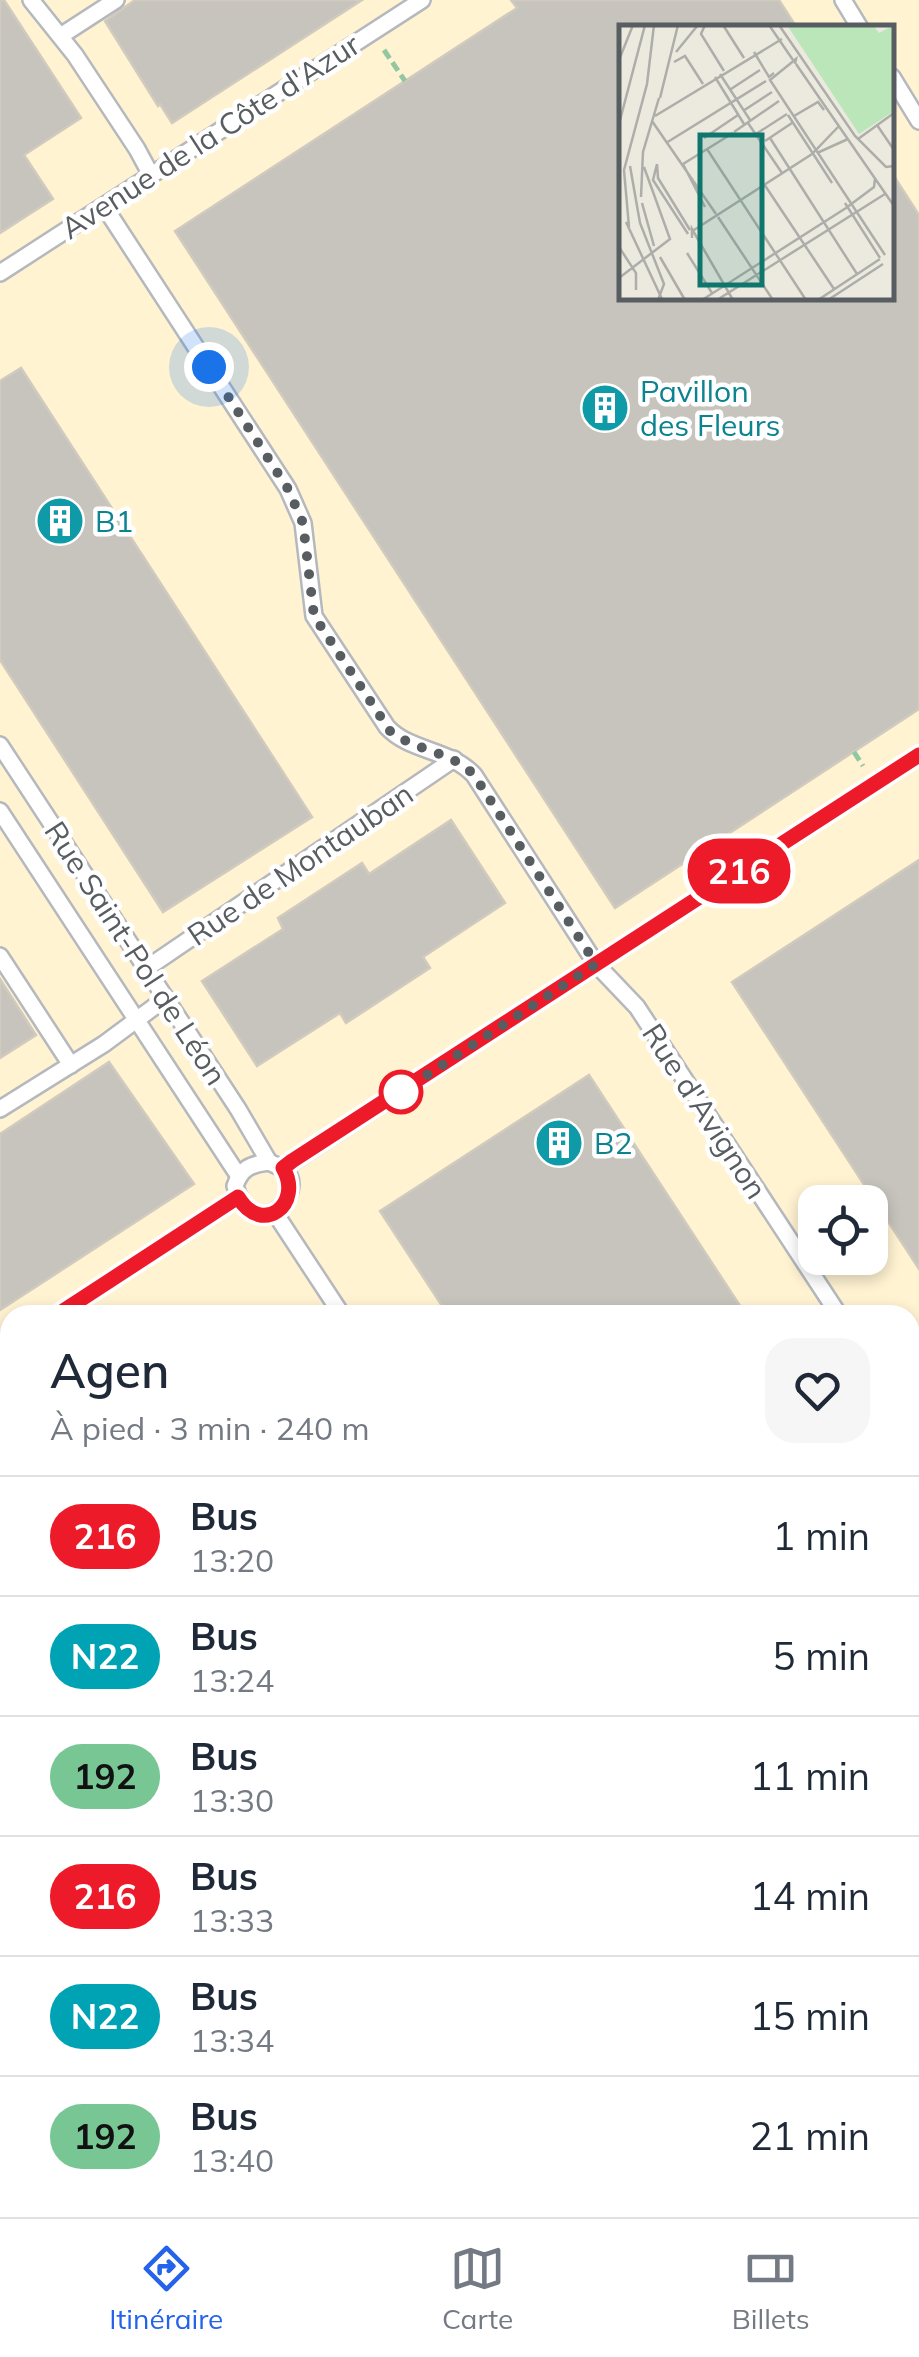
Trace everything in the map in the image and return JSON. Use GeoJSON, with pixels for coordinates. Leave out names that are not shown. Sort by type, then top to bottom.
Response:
{"type":"FeatureCollection","features":[{"type":"Feature","properties":{"kind":"lane"},"geometry":{"type":"LineString","coordinates":[[31,0],[62,36],[151,175]]}},
{"type":"Feature","properties":{"kind":"lane"},"geometry":{"type":"LineString","coordinates":[[62,36],[116,0]]}},
{"type":"Feature","properties":{"kind":"lane","name":"Avenue de la Côte d'Azur"},"geometry":{"type":"LineString","coordinates":[[0,273],[422,0]]}},
{"type":"Feature","properties":{"kind":"lane"},"geometry":{"type":"LineString","coordinates":[[843,0],[858,25]]}},
{"type":"Feature","properties":{"kind":"lane"},"geometry":{"type":"LineString","coordinates":[[894,80],[919,119]]}},
{"type":"Feature","properties":{"kind":"lane"},"geometry":{"type":"LineString","coordinates":[[104,206],[288,489],[303,523],[314,616],[390,731],[402,741],[454,760]]}},
{"type":"Feature","properties":{"kind":"lane","name":"Rue Saint-Pol de Léon"},"geometry":{"type":"LineString","coordinates":[[0,744],[276,1165]]}},
{"type":"Feature","properties":{"kind":"lane"},"geometry":{"type":"LineString","coordinates":[[276,1165],[289,1179],[287,1200],[275,1213],[254,1214],[244,1206],[235,1186],[238,1175],[254,1163],[276,1165],[919,754]]}},
{"type":"Feature","properties":{"kind":"lane","name":"Rue d'Avignon"},"geometry":{"type":"LineString","coordinates":[[454,760],[474,775],[596,964],[637,1007],[832,1305]]}},
{"type":"Feature","properties":{"kind":"lane","name":"Rue de Montauban"},"geometry":{"type":"LineString","coordinates":[[146,968],[454,760]]}},
{"type":"Feature","properties":{"kind":"lane","name":"Rue Saint-Pol de Léon"},"geometry":{"type":"LineString","coordinates":[[0,811],[238,1175]]}},
{"type":"Feature","properties":{"kind":"lane"},"geometry":{"type":"LineString","coordinates":[[0,956],[71,1065]]}},
{"type":"Feature","properties":{"kind":"lane"},"geometry":{"type":"LineString","coordinates":[[0,1110],[104,1044],[166,998]]}},
{"type":"Feature","properties":{"kind":"lane"},"geometry":{"type":"LineString","coordinates":[[72,1305],[238,1197]]}},
{"type":"Feature","properties":{"kind":"lane"},"geometry":{"type":"LineString","coordinates":[[275,1213],[335,1305]]}},
{"type":"Feature","properties":{"kind":"path"},"geometry":{"type":"LineString","coordinates":[[371,31],[405,81]]}},
{"type":"Feature","properties":{"kind":"shaded area"},"geometry":{"type":"Polygon","coordinates":[[[0,0],[919,0],[919,1305],[0,1305],[0,0]]]}},
{"type":"Feature","properties":{"kind":"building"},"geometry":{"type":"Polygon","coordinates":[[[0,0],[4,0],[81,118],[24,155],[53,199],[0,233],[0,0]]]}},
{"type":"Feature","properties":{"kind":"building"},"geometry":{"type":"Polygon","coordinates":[[[135,0],[362,0],[172,123],[105,21],[135,0]]]}},
{"type":"Feature","properties":{"kind":"building","name":"Pavillon des Fleurs"},"geometry":{"type":"Polygon","coordinates":[[[511,0],[779,0],[795,25],[619,25],[619,300],[894,300],[894,176],[919,215],[919,709],[615,908],[175,231],[517,8],[511,0]]]}},
{"type":"Feature","properties":{"kind":"building","name":"B1"},"geometry":{"type":"Polygon","coordinates":[[[21,368],[312,817],[163,912],[0,660],[0,381],[21,368]]]}},
{"type":"Feature","properties":{"kind":"building"},"geometry":{"type":"Polygon","coordinates":[[[451,820],[505,903],[423,957],[430,968],[346,1023],[340,1013],[257,1066],[202,981],[283,929],[278,918],[362,863],[369,874],[451,820]]]}},
{"type":"Feature","properties":{"kind":"building"},"geometry":{"type":"Polygon","coordinates":[[[919,860],[919,1269],[888,1221],[888,1185],[864,1185],[732,982],[919,860]]]}},
{"type":"Feature","properties":{"kind":"building"},"geometry":{"type":"Polygon","coordinates":[[[0,979],[36,1035],[0,1058],[0,979]]]}},
{"type":"Feature","properties":{"kind":"building"},"geometry":{"type":"Polygon","coordinates":[[[109,1062],[194,1184],[8,1305],[0,1305],[0,1134],[109,1062]]]}},
{"type":"Feature","properties":{"kind":"building","name":"B2"},"geometry":{"type":"Polygon","coordinates":[[[589,1075],[739,1305],[441,1305],[380,1211],[589,1075]]]}},
{"type":"Feature","properties":{"kind":"bus line","name":"216"},"geometry":{"type":"LineString","coordinates":[[71,1305],[238,1197],[254,1214],[275,1213],[287,1200],[289,1179],[283,1168],[292,1161],[919,755]]}},
{"type":"Feature","properties":{"kind":"place","name":"Pavillon des Fleurs"},"geometry":{"type":"Point","coordinates":[605,408]}},
{"type":"Feature","properties":{"kind":"place","name":"B1"},"geometry":{"type":"Point","coordinates":[60,521]}},
{"type":"Feature","properties":{"kind":"place","name":"B2"},"geometry":{"type":"Point","coordinates":[559,1143]}},
{"type":"Feature","properties":{"kind":"route"},"geometry":{"type":"LineString","coordinates":[[209,367],[288,489],[303,523],[314,616],[390,731],[402,741],[454,760],[474,775],[596,964],[401,1092]]}}]}
